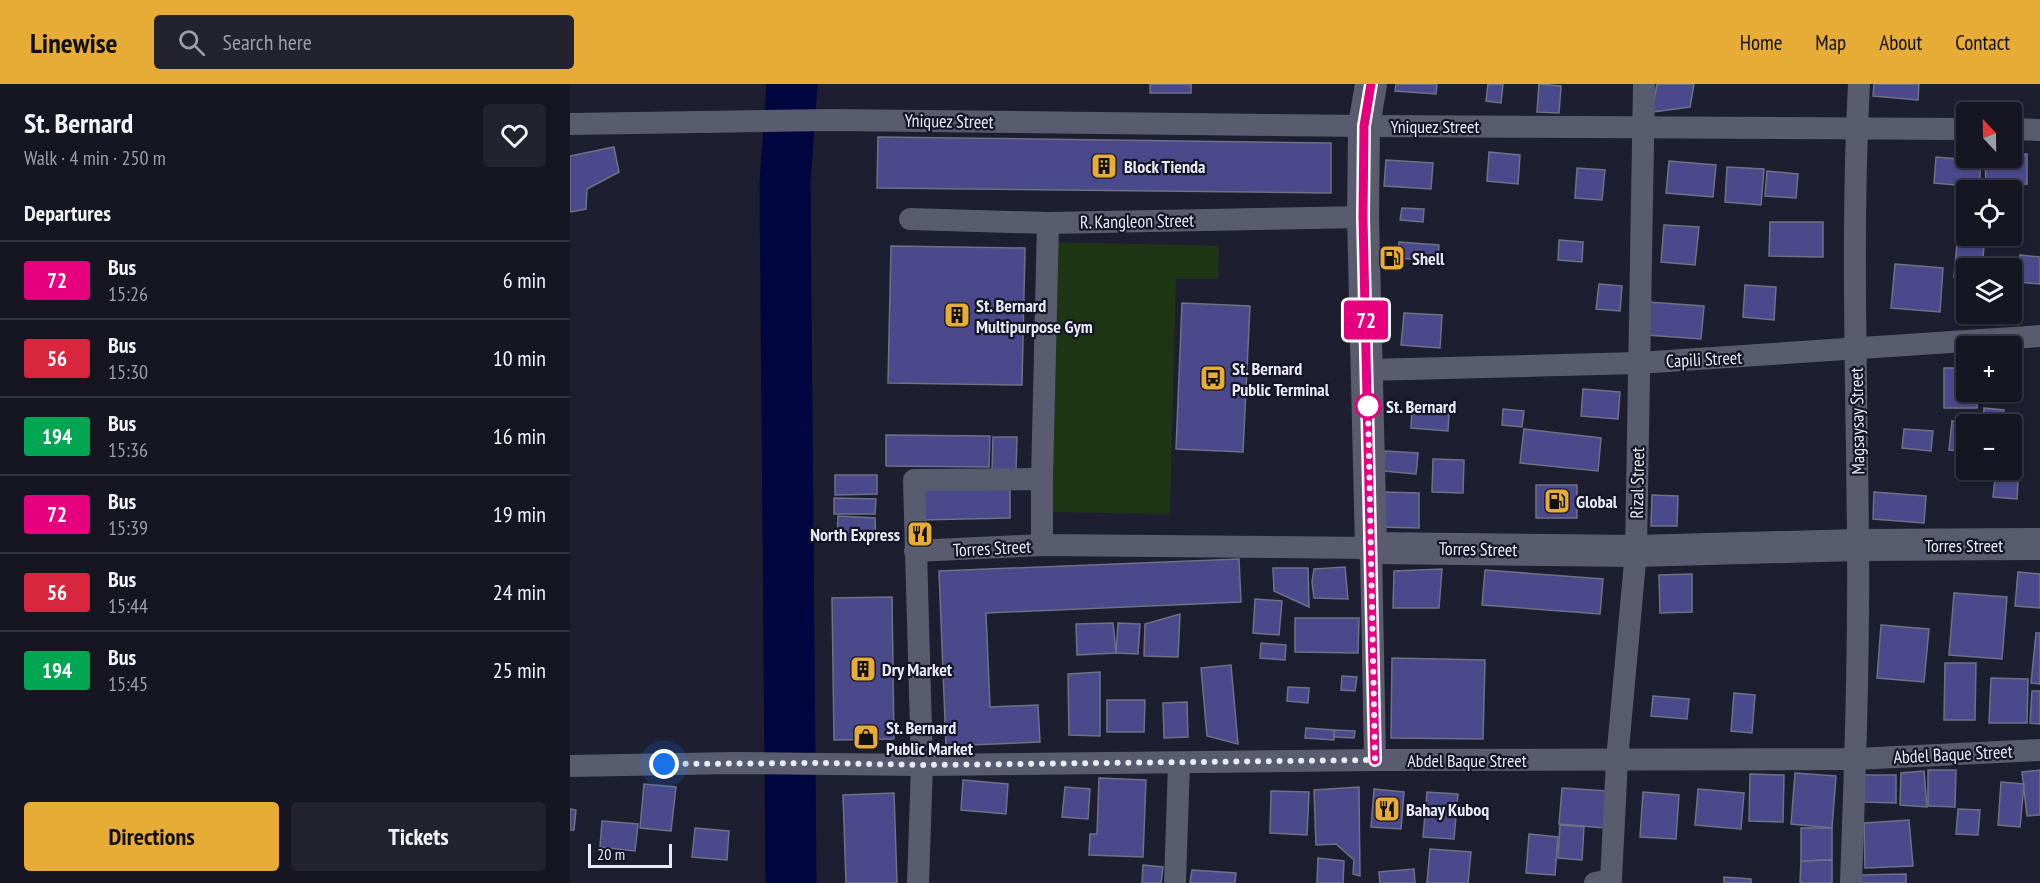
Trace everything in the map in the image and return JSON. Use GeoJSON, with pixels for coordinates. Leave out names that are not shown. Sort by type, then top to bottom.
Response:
{"type":"FeatureCollection","features":[{"type":"Feature","properties":{"kind":"street"},"geometry":{"type":"LineString","coordinates":[[1371,84],[1364,126],[1363,217],[1375,760]]}},
{"type":"Feature","properties":{"kind":"street","name":"Rizal Street"},"geometry":{"type":"LineString","coordinates":[[1603,882],[1617,760],[1636,551],[1644,84]]}},
{"type":"Feature","properties":{"kind":"street","name":"Magsaysay Street"},"geometry":{"type":"LineString","coordinates":[[1851,883],[1858,545],[1856,350],[1859,84]]}},
{"type":"Feature","properties":{"kind":"street","name":"Yniquez Street"},"geometry":{"type":"LineString","coordinates":[[570,124],[831,120],[1956,129]]}},
{"type":"Feature","properties":{"kind":"street"},"geometry":{"type":"LineString","coordinates":[[2022,129],[2040,130]]}},
{"type":"Feature","properties":{"kind":"street","name":"R. Kangleon Street"},"geometry":{"type":"LineString","coordinates":[[910,219],[1048,223],[1363,217]]}},
{"type":"Feature","properties":{"kind":"street"},"geometry":{"type":"LineString","coordinates":[[1042,545],[1048,223]]}},
{"type":"Feature","properties":{"kind":"street","name":"Capili Street"},"geometry":{"type":"LineString","coordinates":[[1367,370],[1638,363],[2040,336]]}},
{"type":"Feature","properties":{"kind":"street"},"geometry":{"type":"LineString","coordinates":[[918,883],[922,765],[914,480],[1042,480]]}},
{"type":"Feature","properties":{"kind":"street","name":"Torres Street"},"geometry":{"type":"LineString","coordinates":[[915,551],[1042,545],[1636,551],[1858,545],[2040,544]]}},
{"type":"Feature","properties":{"kind":"street","name":"Abdel Baque Street"},"geometry":{"type":"LineString","coordinates":[[570,766],[734,763],[922,765],[1375,760],[1855,759],[2040,750]]}},
{"type":"Feature","properties":{"kind":"street"},"geometry":{"type":"LineString","coordinates":[[1175,883],[1179,763]]}},
{"type":"Feature","properties":{"kind":"green space"},"geometry":{"type":"Polygon","coordinates":[[[1058,242],[1219,246],[1218,279],[1176,279],[1170,514],[1051,512],[1058,242]]]}},
{"type":"Feature","properties":{"kind":"building"},"geometry":{"type":"Polygon","coordinates":[[[1150,84],[1191,84],[1191,93],[1150,93],[1150,84]]]}},
{"type":"Feature","properties":{"kind":"building"},"geometry":{"type":"Polygon","coordinates":[[[1396,84],[1437,84],[1436,94],[1395,91],[1396,84]]]}},
{"type":"Feature","properties":{"kind":"building"},"geometry":{"type":"Polygon","coordinates":[[[1488,84],[1503,84],[1501,103],[1486,101],[1488,84]]]}},
{"type":"Feature","properties":{"kind":"building"},"geometry":{"type":"Polygon","coordinates":[[[1539,84],[1561,86],[1559,113],[1537,112],[1539,84]]]}},
{"type":"Feature","properties":{"kind":"building"},"geometry":{"type":"Polygon","coordinates":[[[1657,84],[1694,84],[1690,107],[1652,112],[1657,84]]]}},
{"type":"Feature","properties":{"kind":"building"},"geometry":{"type":"Polygon","coordinates":[[[1874,84],[1919,84],[1918,100],[1873,96],[1874,84]]]}},
{"type":"Feature","properties":{"kind":"building","name":"Block Tienda"},"geometry":{"type":"Polygon","coordinates":[[[878,137],[1331,143],[1331,193],[877,188],[878,137]]]}},
{"type":"Feature","properties":{"kind":"building"},"geometry":{"type":"Polygon","coordinates":[[[614,147],[619,172],[587,189],[586,209],[570,212],[570,156],[614,147]]]}},
{"type":"Feature","properties":{"kind":"building"},"geometry":{"type":"Polygon","coordinates":[[[1489,152],[1520,155],[1518,184],[1487,181],[1489,152]]]}},
{"type":"Feature","properties":{"kind":"building"},"geometry":{"type":"Polygon","coordinates":[[[2022,154],[2027,154],[2027,184],[2022,184],[2022,180],[1986,180],[1985,168],[2022,168],[2022,154]]]}},
{"type":"Feature","properties":{"kind":"building"},"geometry":{"type":"Polygon","coordinates":[[[1936,157],[1956,159],[1956,168],[1980,168],[1980,180],[1956,180],[1956,185],[1934,183],[1936,157]]]}},
{"type":"Feature","properties":{"kind":"building"},"geometry":{"type":"Polygon","coordinates":[[[1386,160],[1433,163],[1431,189],[1384,186],[1386,160]]]}},
{"type":"Feature","properties":{"kind":"building"},"geometry":{"type":"Polygon","coordinates":[[[1669,161],[1716,165],[1713,197],[1666,193],[1669,161]]]}},
{"type":"Feature","properties":{"kind":"building"},"geometry":{"type":"Polygon","coordinates":[[[1727,167],[1764,169],[1761,205],[1725,202],[1727,167]]]}},
{"type":"Feature","properties":{"kind":"building"},"geometry":{"type":"Polygon","coordinates":[[[1577,168],[1605,170],[1602,200],[1575,198],[1577,168]]]}},
{"type":"Feature","properties":{"kind":"building"},"geometry":{"type":"Polygon","coordinates":[[[1767,171],[1798,174],[1796,198],[1765,196],[1767,171]]]}},
{"type":"Feature","properties":{"kind":"building"},"geometry":{"type":"Polygon","coordinates":[[[1402,208],[1424,209],[1423,222],[1400,220],[1402,208]]]}},
{"type":"Feature","properties":{"kind":"building"},"geometry":{"type":"Polygon","coordinates":[[[1770,222],[1823,222],[1823,257],[1769,256],[1770,222]]]}},
{"type":"Feature","properties":{"kind":"building"},"geometry":{"type":"Polygon","coordinates":[[[1664,225],[1699,227],[1695,265],[1661,262],[1664,225]]]}},
{"type":"Feature","properties":{"kind":"building"},"geometry":{"type":"Polygon","coordinates":[[[1559,240],[1583,242],[1582,262],[1558,260],[1559,240]]]}},
{"type":"Feature","properties":{"kind":"building"},"geometry":{"type":"Polygon","coordinates":[[[1399,242],[1439,245],[1438,261],[1398,258],[1399,242]]]}},
{"type":"Feature","properties":{"kind":"building","name":"St. Bernard Multipurpose Gym"},"geometry":{"type":"Polygon","coordinates":[[[891,246],[1025,248],[1022,385],[888,383],[891,246]]]}},
{"type":"Feature","properties":{"kind":"building"},"geometry":{"type":"Polygon","coordinates":[[[1957,246],[1984,246],[1983,258],[1956,258],[1956,277],[1954,277],[1957,246]]]}},
{"type":"Feature","properties":{"kind":"building"},"geometry":{"type":"Polygon","coordinates":[[[2020,255],[2040,257],[2040,284],[2022,282],[2022,258],[2020,258],[2020,255]]]}},
{"type":"Feature","properties":{"kind":"building"},"geometry":{"type":"Polygon","coordinates":[[[1895,264],[1943,268],[1940,312],[1891,308],[1895,264]]]}},
{"type":"Feature","properties":{"kind":"building"},"geometry":{"type":"Polygon","coordinates":[[[1599,284],[1622,286],[1620,311],[1596,309],[1599,284]]]}},
{"type":"Feature","properties":{"kind":"building"},"geometry":{"type":"Polygon","coordinates":[[[1745,285],[1776,287],[1774,320],[1743,317],[1745,285]]]}},
{"type":"Feature","properties":{"kind":"building"},"geometry":{"type":"Polygon","coordinates":[[[1648,302],[1704,306],[1701,339],[1646,335],[1648,302]]]}},
{"type":"Feature","properties":{"kind":"building","name":"St. Bernard Public Terminal"},"geometry":{"type":"Polygon","coordinates":[[[1182,303],[1250,306],[1243,452],[1176,449],[1182,303]]]}},
{"type":"Feature","properties":{"kind":"building"},"geometry":{"type":"Polygon","coordinates":[[[1404,313],[1442,315],[1440,348],[1401,345],[1404,313]]]}},
{"type":"Feature","properties":{"kind":"building"},"geometry":{"type":"Polygon","coordinates":[[[1944,368],[1956,368],[1956,402],[1977,402],[1977,408],[1944,408],[1944,368]]]}},
{"type":"Feature","properties":{"kind":"building"},"geometry":{"type":"Polygon","coordinates":[[[1583,389],[1620,392],[1618,419],[1581,416],[1583,389]]]}},
{"type":"Feature","properties":{"kind":"building"},"geometry":{"type":"Polygon","coordinates":[[[1984,408],[2004,410],[2004,414],[1984,414],[1984,408]]]}},
{"type":"Feature","properties":{"kind":"building"},"geometry":{"type":"Polygon","coordinates":[[[1503,409],[1524,411],[1522,427],[1502,425],[1503,409]]]}},
{"type":"Feature","properties":{"kind":"building"},"geometry":{"type":"Polygon","coordinates":[[[1412,410],[1449,413],[1448,431],[1411,428],[1412,410]]]}},
{"type":"Feature","properties":{"kind":"building"},"geometry":{"type":"Polygon","coordinates":[[[1952,421],[1956,421],[1956,450],[1949,450],[1952,421]]]}},
{"type":"Feature","properties":{"kind":"building"},"geometry":{"type":"Polygon","coordinates":[[[1524,429],[1601,438],[1598,471],[1520,463],[1524,429]]]}},
{"type":"Feature","properties":{"kind":"building"},"geometry":{"type":"Polygon","coordinates":[[[1904,429],[1933,431],[1931,451],[1902,448],[1904,429]]]}},
{"type":"Feature","properties":{"kind":"building"},"geometry":{"type":"Polygon","coordinates":[[[886,435],[990,436],[989,467],[886,466],[886,435]]]}},
{"type":"Feature","properties":{"kind":"building"},"geometry":{"type":"Polygon","coordinates":[[[993,437],[1017,437],[1016,471],[992,471],[993,437]]]}},
{"type":"Feature","properties":{"kind":"building"},"geometry":{"type":"Polygon","coordinates":[[[1385,451],[1418,453],[1416,474],[1383,471],[1385,451]]]}},
{"type":"Feature","properties":{"kind":"building"},"geometry":{"type":"Polygon","coordinates":[[[1433,459],[1464,460],[1463,493],[1432,492],[1433,459]]]}},
{"type":"Feature","properties":{"kind":"building"},"geometry":{"type":"Polygon","coordinates":[[[835,475],[877,475],[877,494],[835,495],[835,475]]]}},
{"type":"Feature","properties":{"kind":"building"},"geometry":{"type":"Polygon","coordinates":[[[1995,480],[2018,480],[2017,499],[1993,497],[1995,480]]]}},
{"type":"Feature","properties":{"kind":"building"},"geometry":{"type":"Polygon","coordinates":[[[1010,485],[1010,518],[919,520],[919,487],[1010,485]]]}},
{"type":"Feature","properties":{"kind":"building","name":"Global"},"geometry":{"type":"Polygon","coordinates":[[[1536,485],[1577,485],[1577,518],[1536,518],[1536,485]]]}},
{"type":"Feature","properties":{"kind":"building"},"geometry":{"type":"Polygon","coordinates":[[[1381,492],[1419,493],[1419,528],[1380,527],[1381,492]]]}},
{"type":"Feature","properties":{"kind":"building"},"geometry":{"type":"Polygon","coordinates":[[[1874,492],[1926,496],[1924,523],[1873,519],[1874,492]]]}},
{"type":"Feature","properties":{"kind":"building"},"geometry":{"type":"Polygon","coordinates":[[[1652,495],[1678,496],[1677,526],[1651,526],[1652,495]]]}},
{"type":"Feature","properties":{"kind":"building"},"geometry":{"type":"Polygon","coordinates":[[[834,498],[876,499],[875,514],[834,514],[834,498]]]}},
{"type":"Feature","properties":{"kind":"building"},"geometry":{"type":"Polygon","coordinates":[[[838,516],[875,518],[876,542],[837,540],[838,516]]]}},
{"type":"Feature","properties":{"kind":"building"},"geometry":{"type":"Polygon","coordinates":[[[1239,559],[1241,602],[986,613],[990,707],[1038,705],[1040,742],[946,746],[939,571],[1239,559]]]}},
{"type":"Feature","properties":{"kind":"building"},"geometry":{"type":"Polygon","coordinates":[[[1345,567],[1348,599],[1314,598],[1312,582],[1314,569],[1345,567]]]}},
{"type":"Feature","properties":{"kind":"building"},"geometry":{"type":"Polygon","coordinates":[[[1273,568],[1308,568],[1309,607],[1274,591],[1273,568]]]}},
{"type":"Feature","properties":{"kind":"building"},"geometry":{"type":"Polygon","coordinates":[[[1442,569],[1439,608],[1393,608],[1394,571],[1442,569]]]}},
{"type":"Feature","properties":{"kind":"building"},"geometry":{"type":"Polygon","coordinates":[[[1485,570],[1603,579],[1600,614],[1482,605],[1485,570]]]}},
{"type":"Feature","properties":{"kind":"building"},"geometry":{"type":"Polygon","coordinates":[[[2018,572],[2040,574],[2040,608],[2015,606],[2018,572]]]}},
{"type":"Feature","properties":{"kind":"building"},"geometry":{"type":"Polygon","coordinates":[[[1692,574],[1692,612],[1660,613],[1659,575],[1692,574]]]}},
{"type":"Feature","properties":{"kind":"building"},"geometry":{"type":"Polygon","coordinates":[[[1954,593],[2007,597],[2002,659],[1949,655],[1954,593]]]}},
{"type":"Feature","properties":{"kind":"building","name":"Dry Market"},"geometry":{"type":"Polygon","coordinates":[[[892,597],[894,739],[834,740],[832,598],[892,597]]]}},
{"type":"Feature","properties":{"kind":"building"},"geometry":{"type":"Polygon","coordinates":[[[1255,599],[1282,601],[1279,635],[1253,633],[1255,599]]]}},
{"type":"Feature","properties":{"kind":"building"},"geometry":{"type":"Polygon","coordinates":[[[1180,614],[1178,657],[1144,656],[1145,624],[1180,614]]]}},
{"type":"Feature","properties":{"kind":"building"},"geometry":{"type":"Polygon","coordinates":[[[1295,618],[1359,618],[1358,653],[1295,652],[1295,618]]]}},
{"type":"Feature","properties":{"kind":"building"},"geometry":{"type":"Polygon","coordinates":[[[1113,623],[1116,653],[1077,655],[1076,624],[1113,623]]]}},
{"type":"Feature","properties":{"kind":"building"},"geometry":{"type":"Polygon","coordinates":[[[1118,623],[1140,624],[1138,654],[1116,653],[1118,623]]]}},
{"type":"Feature","properties":{"kind":"building"},"geometry":{"type":"Polygon","coordinates":[[[1881,625],[1929,629],[1924,682],[1877,678],[1881,625]]]}},
{"type":"Feature","properties":{"kind":"building"},"geometry":{"type":"Polygon","coordinates":[[[2036,633],[2040,633],[2040,684],[2031,683],[2036,633]]]}},
{"type":"Feature","properties":{"kind":"building"},"geometry":{"type":"Polygon","coordinates":[[[1261,643],[1286,645],[1285,660],[1260,658],[1261,643]]]}},
{"type":"Feature","properties":{"kind":"building"},"geometry":{"type":"Polygon","coordinates":[[[1392,658],[1485,660],[1483,739],[1391,738],[1392,658]]]}},
{"type":"Feature","properties":{"kind":"building"},"geometry":{"type":"Polygon","coordinates":[[[1945,663],[1976,663],[1975,720],[1944,720],[1945,663]]]}},
{"type":"Feature","properties":{"kind":"building"},"geometry":{"type":"Polygon","coordinates":[[[1231,665],[1238,744],[1207,736],[1201,668],[1231,665]]]}},
{"type":"Feature","properties":{"kind":"building"},"geometry":{"type":"Polygon","coordinates":[[[1100,672],[1100,736],[1069,735],[1068,674],[1100,672]]]}},
{"type":"Feature","properties":{"kind":"building"},"geometry":{"type":"Polygon","coordinates":[[[1342,676],[1357,677],[1355,691],[1341,690],[1342,676]]]}},
{"type":"Feature","properties":{"kind":"building"},"geometry":{"type":"Polygon","coordinates":[[[1991,678],[2028,679],[2027,723],[1989,723],[1991,678]]]}},
{"type":"Feature","properties":{"kind":"building"},"geometry":{"type":"Polygon","coordinates":[[[1288,687],[1309,688],[1308,703],[1287,701],[1288,687]]]}},
{"type":"Feature","properties":{"kind":"building"},"geometry":{"type":"Polygon","coordinates":[[[2032,691],[2040,691],[2040,724],[2030,723],[2032,691]]]}},
{"type":"Feature","properties":{"kind":"building"},"geometry":{"type":"Polygon","coordinates":[[[1734,693],[1755,695],[1752,733],[1731,731],[1734,693]]]}},
{"type":"Feature","properties":{"kind":"building"},"geometry":{"type":"Polygon","coordinates":[[[1653,696],[1689,699],[1687,719],[1651,716],[1653,696]]]}},
{"type":"Feature","properties":{"kind":"building"},"geometry":{"type":"Polygon","coordinates":[[[1107,700],[1145,700],[1144,732],[1107,732],[1107,700]]]}},
{"type":"Feature","properties":{"kind":"building"},"geometry":{"type":"Polygon","coordinates":[[[1187,702],[1188,737],[1164,738],[1163,703],[1187,702]]]}},
{"type":"Feature","properties":{"kind":"building"},"geometry":{"type":"Polygon","coordinates":[[[1306,728],[1334,730],[1334,740],[1305,738],[1306,728]]]}},
{"type":"Feature","properties":{"kind":"building"},"geometry":{"type":"Polygon","coordinates":[[[1334,730],[1355,731],[1354,738],[1334,737],[1334,730]]]}},
{"type":"Feature","properties":{"kind":"building"},"geometry":{"type":"Polygon","coordinates":[[[1928,770],[1956,770],[1955,807],[1928,806],[1928,770]]]}},
{"type":"Feature","properties":{"kind":"building"},"geometry":{"type":"Polygon","coordinates":[[[2040,770],[2040,815],[2027,816],[2022,772],[2040,770]]]}},
{"type":"Feature","properties":{"kind":"building"},"geometry":{"type":"Polygon","coordinates":[[[1924,771],[1927,807],[1900,805],[1901,773],[1924,771]]]}},
{"type":"Feature","properties":{"kind":"building"},"geometry":{"type":"Polygon","coordinates":[[[1795,773],[1836,776],[1832,828],[1791,824],[1795,773]]]}},
{"type":"Feature","properties":{"kind":"building"},"geometry":{"type":"Polygon","coordinates":[[[1750,774],[1784,775],[1783,822],[1749,821],[1750,774]]]}},
{"type":"Feature","properties":{"kind":"building"},"geometry":{"type":"Polygon","coordinates":[[[1864,775],[1896,775],[1896,803],[1864,802],[1864,775]]]}},
{"type":"Feature","properties":{"kind":"building"},"geometry":{"type":"Polygon","coordinates":[[[1099,778],[1146,780],[1143,857],[1089,855],[1090,834],[1097,834],[1099,778]]]}},
{"type":"Feature","properties":{"kind":"building"},"geometry":{"type":"Polygon","coordinates":[[[963,780],[1008,784],[1006,814],[961,810],[963,780]]]}},
{"type":"Feature","properties":{"kind":"building"},"geometry":{"type":"Polygon","coordinates":[[[2001,782],[2024,784],[2020,827],[1998,825],[2001,782]]]}},
{"type":"Feature","properties":{"kind":"building"},"geometry":{"type":"Polygon","coordinates":[[[644,784],[676,787],[671,831],[640,828],[644,784]]]}},
{"type":"Feature","properties":{"kind":"building"},"geometry":{"type":"Polygon","coordinates":[[[1065,787],[1090,789],[1088,819],[1062,817],[1065,787]]]}},
{"type":"Feature","properties":{"kind":"building"},"geometry":{"type":"Polygon","coordinates":[[[1359,787],[1360,876],[1353,874],[1354,860],[1336,844],[1316,845],[1314,790],[1359,787]]]}},
{"type":"Feature","properties":{"kind":"building"},"geometry":{"type":"Polygon","coordinates":[[[1562,788],[1608,791],[1605,828],[1559,824],[1562,788]]]}},
{"type":"Feature","properties":{"kind":"building","name":"Bahay Kuboq"},"geometry":{"type":"Polygon","coordinates":[[[1374,789],[1404,792],[1401,829],[1371,827],[1374,789]]]}},
{"type":"Feature","properties":{"kind":"building"},"geometry":{"type":"Polygon","coordinates":[[[1698,789],[1744,793],[1741,829],[1695,825],[1698,789]]]}},
{"type":"Feature","properties":{"kind":"building"},"geometry":{"type":"Polygon","coordinates":[[[1271,791],[1309,792],[1307,835],[1270,833],[1271,791]]]}},
{"type":"Feature","properties":{"kind":"building"},"geometry":{"type":"Polygon","coordinates":[[[1427,792],[1458,794],[1454,839],[1423,837],[1427,792]]]}},
{"type":"Feature","properties":{"kind":"building"},"geometry":{"type":"Polygon","coordinates":[[[1643,792],[1679,795],[1676,839],[1640,837],[1643,792]]]}},
{"type":"Feature","properties":{"kind":"building"},"geometry":{"type":"Polygon","coordinates":[[[894,793],[897,883],[846,883],[843,795],[894,793]]]}},
{"type":"Feature","properties":{"kind":"building"},"geometry":{"type":"Polygon","coordinates":[[[570,809],[576,810],[574,830],[570,830],[570,809]]]}},
{"type":"Feature","properties":{"kind":"building"},"geometry":{"type":"Polygon","coordinates":[[[1958,809],[1980,810],[1978,835],[1956,834],[1958,809]]]}},
{"type":"Feature","properties":{"kind":"building"},"geometry":{"type":"Polygon","coordinates":[[[1909,820],[1913,866],[1865,868],[1864,823],[1909,820]]]}},
{"type":"Feature","properties":{"kind":"building"},"geometry":{"type":"Polygon","coordinates":[[[602,821],[638,824],[635,851],[600,847],[602,821]]]}},
{"type":"Feature","properties":{"kind":"building"},"geometry":{"type":"Polygon","coordinates":[[[1560,825],[1584,827],[1582,860],[1558,858],[1560,825]]]}},
{"type":"Feature","properties":{"kind":"building"},"geometry":{"type":"Polygon","coordinates":[[[695,828],[729,831],[727,860],[692,857],[695,828]]]}},
{"type":"Feature","properties":{"kind":"building"},"geometry":{"type":"Polygon","coordinates":[[[1801,828],[1832,828],[1832,860],[1801,861],[1801,828]]]}},
{"type":"Feature","properties":{"kind":"building"},"geometry":{"type":"Polygon","coordinates":[[[1529,834],[1558,837],[1555,875],[1526,873],[1529,834]]]}},
{"type":"Feature","properties":{"kind":"building"},"geometry":{"type":"Polygon","coordinates":[[[1430,849],[1471,852],[1468,883],[1427,883],[1430,849]]]}},
{"type":"Feature","properties":{"kind":"building"},"geometry":{"type":"Polygon","coordinates":[[[1318,858],[1344,861],[1343,883],[1317,883],[1318,858]]]}},
{"type":"Feature","properties":{"kind":"building"},"geometry":{"type":"Polygon","coordinates":[[[1832,860],[1832,883],[1800,883],[1801,861],[1832,860]]]}},
{"type":"Feature","properties":{"kind":"building"},"geometry":{"type":"Polygon","coordinates":[[[1143,865],[1163,867],[1161,883],[1142,883],[1143,865]]]}},
{"type":"Feature","properties":{"kind":"building"},"geometry":{"type":"Polygon","coordinates":[[[1414,869],[1415,883],[1380,883],[1379,872],[1414,869]]]}},
{"type":"Feature","properties":{"kind":"building"},"geometry":{"type":"Polygon","coordinates":[[[1192,870],[1236,873],[1235,883],[1190,883],[1192,870]]]}},
{"type":"Feature","properties":{"kind":"building"},"geometry":{"type":"Polygon","coordinates":[[[1906,874],[1906,883],[1861,883],[1861,875],[1906,874]]]}},
{"type":"Feature","properties":{"kind":"building"},"geometry":{"type":"Polygon","coordinates":[[[1724,877],[1751,879],[1751,883],[1724,883],[1724,877]]]}},
{"type":"Feature","properties":{"kind":"waterway"},"geometry":{"type":"LineString","coordinates":[[791,883],[785,183],[792,84]]}},
{"type":"Feature","properties":{"kind":"bus line","name":"72"},"geometry":{"type":"LineString","coordinates":[[1371,84],[1364,126],[1363,217],[1375,760]]}},
{"type":"Feature","properties":{"kind":"place","name":"Block Tienda"},"geometry":{"type":"Point","coordinates":[1104,166]}},
{"type":"Feature","properties":{"kind":"place","name":"Shell"},"geometry":{"type":"Point","coordinates":[1392,258]}},
{"type":"Feature","properties":{"kind":"place","name":"St. Bernard Multipurpose Gym"},"geometry":{"type":"Point","coordinates":[957,315]}},
{"type":"Feature","properties":{"kind":"place","name":"St. Bernard Public Terminal"},"geometry":{"type":"Point","coordinates":[1213,378]}},
{"type":"Feature","properties":{"kind":"place","name":"St. Bernard"},"geometry":{"type":"Point","coordinates":[1368,406]}},
{"type":"Feature","properties":{"kind":"place","name":"Global"},"geometry":{"type":"Point","coordinates":[1557,501]}},
{"type":"Feature","properties":{"kind":"place","name":"North Express"},"geometry":{"type":"Point","coordinates":[920,534]}},
{"type":"Feature","properties":{"kind":"place","name":"Dry Market"},"geometry":{"type":"Point","coordinates":[863,669]}},
{"type":"Feature","properties":{"kind":"place","name":"St. Bernard Public Market"},"geometry":{"type":"Point","coordinates":[866,737]}},
{"type":"Feature","properties":{"kind":"place","name":"Bahay Kuboq"},"geometry":{"type":"Point","coordinates":[1387,809]}},
{"type":"Feature","properties":{"kind":"route"},"geometry":{"type":"LineString","coordinates":[[664,764],[922,765],[1375,760],[1368,406]]}}]}
